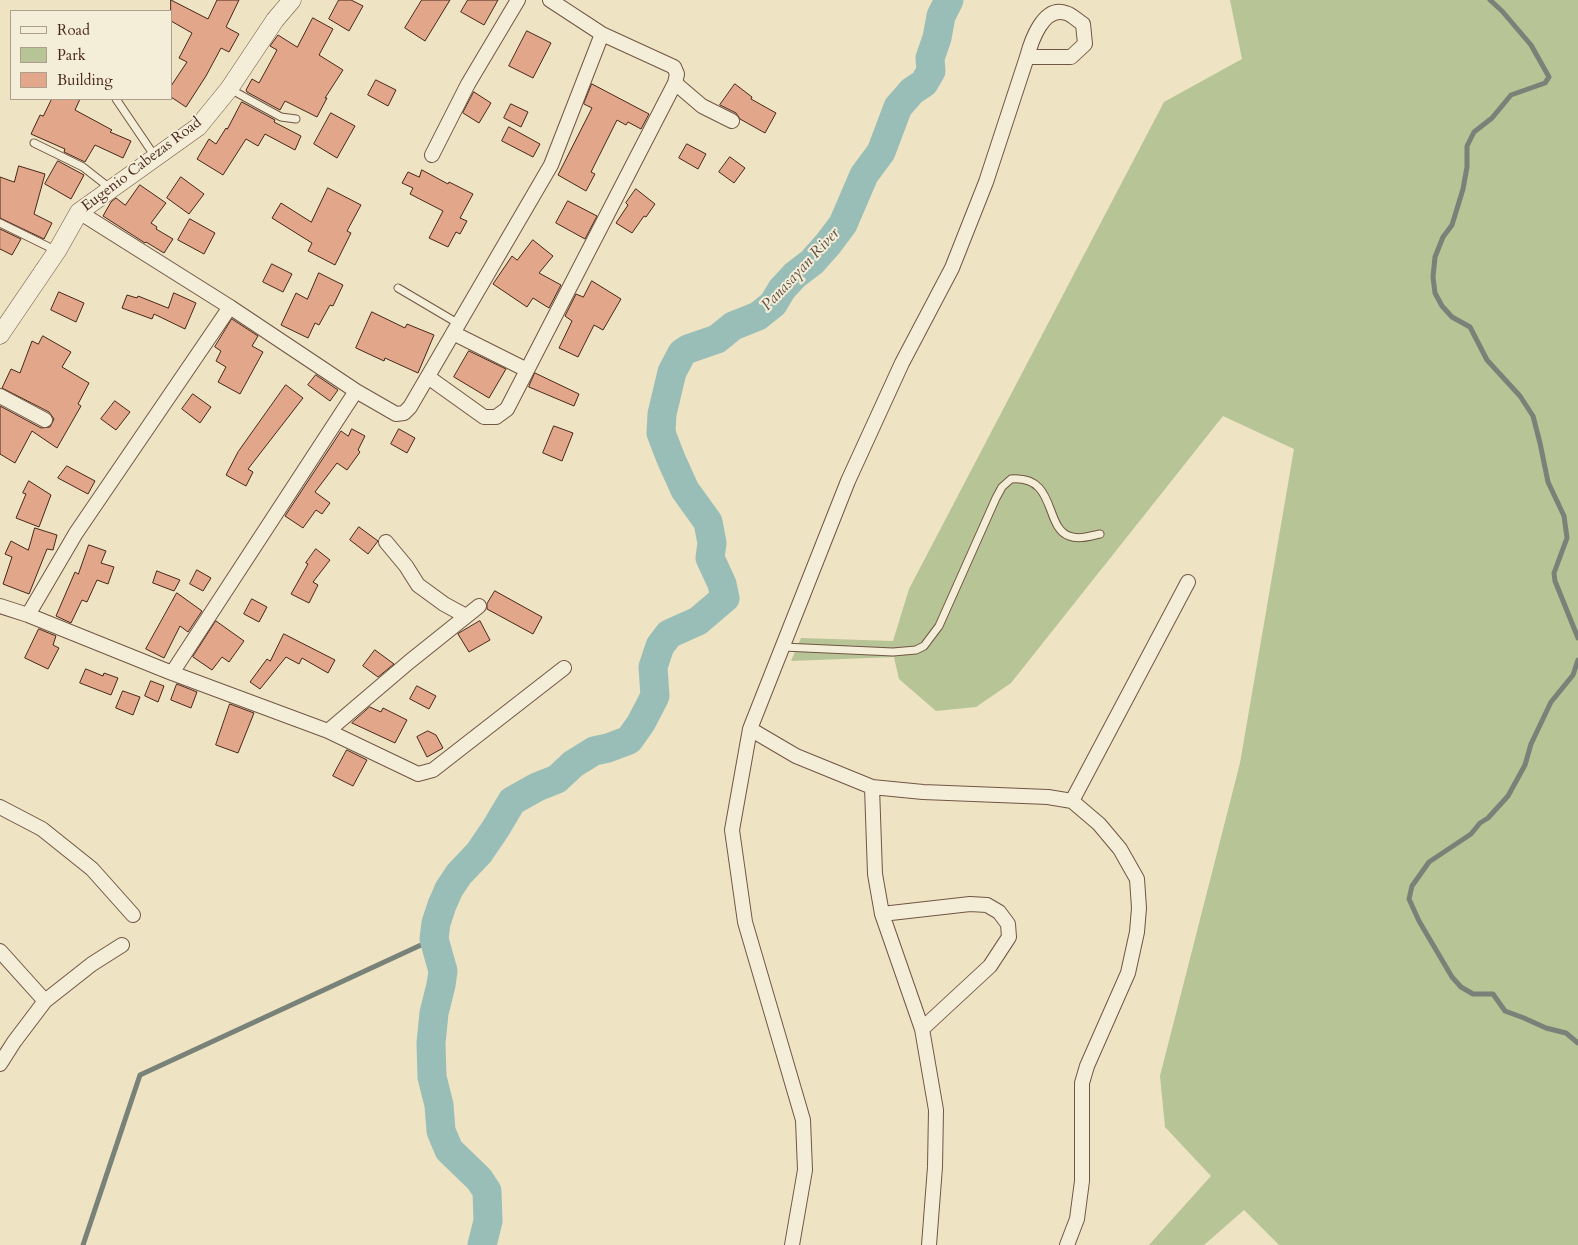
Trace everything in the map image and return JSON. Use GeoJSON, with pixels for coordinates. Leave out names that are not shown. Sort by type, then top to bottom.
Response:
{"type":"FeatureCollection","features":[{"type":"Feature","properties":{"kind":"street","name":"Eugenio Cabezas Road"},"geometry":{"type":"LineString","coordinates":[[0,335],[57,251],[79,212],[198,127],[229,89],[275,20],[292,0]]}},
{"type":"Feature","properties":{"kind":"street"},"geometry":{"type":"LineString","coordinates":[[432,155],[468,84],[518,0]]}},
{"type":"Feature","properties":{"kind":"street"},"geometry":{"type":"LineString","coordinates":[[428,377],[484,417],[490,418],[502,414],[507,409],[678,74],[674,67],[602,34],[550,0]]}},
{"type":"Feature","properties":{"kind":"street"},"geometry":{"type":"LineString","coordinates":[[79,212],[230,306],[356,391],[396,414],[404,413],[428,377],[550,165],[602,34]]}},
{"type":"Feature","properties":{"kind":"street"},"geometry":{"type":"LineString","coordinates":[[792,1245],[804,1170],[803,1120],[745,922],[732,830],[750,729],[848,481],[902,363],[952,268],[986,182],[1027,57]]}},
{"type":"Feature","properties":{"kind":"street"},"geometry":{"type":"LineString","coordinates":[[675,83],[702,106],[732,122]]}},
{"type":"Feature","properties":{"kind":"street"},"geometry":{"type":"LineString","coordinates":[[28,615],[76,533],[230,306]]}},
{"type":"Feature","properties":{"kind":"street"},"geometry":{"type":"LineString","coordinates":[[456,329],[527,370]]}},
{"type":"Feature","properties":{"kind":"street"},"geometry":{"type":"LineString","coordinates":[[172,672],[356,391]]}},
{"type":"Feature","properties":{"kind":"street"},"geometry":{"type":"LineString","coordinates":[[0,396],[45,420]]}},
{"type":"Feature","properties":{"kind":"street"},"geometry":{"type":"LineString","coordinates":[[386,542],[406,566],[418,585],[466,616]]}},
{"type":"Feature","properties":{"kind":"street"},"geometry":{"type":"LineString","coordinates":[[1072,801],[1188,582]]}},
{"type":"Feature","properties":{"kind":"street"},"geometry":{"type":"LineString","coordinates":[[0,606],[28,615],[328,731],[418,774],[433,770],[564,668]]}},
{"type":"Feature","properties":{"kind":"street"},"geometry":{"type":"LineString","coordinates":[[328,731],[479,606]]}},
{"type":"Feature","properties":{"kind":"street"},"geometry":{"type":"LineString","coordinates":[[750,729],[796,756],[872,787],[923,792],[1048,797],[1072,801],[1099,824],[1120,849],[1137,879],[1139,908],[1137,932],[1128,973],[1087,1066],[1082,1083],[1082,1182],[1077,1219],[1067,1245]]}},
{"type":"Feature","properties":{"kind":"street"},"geometry":{"type":"LineString","coordinates":[[872,787],[875,874],[882,914],[922,1029],[936,1110],[935,1166],[929,1245]]}},
{"type":"Feature","properties":{"kind":"street"},"geometry":{"type":"LineString","coordinates":[[0,807],[42,829],[92,869],[133,915]]}},
{"type":"Feature","properties":{"kind":"street"},"geometry":{"type":"LineString","coordinates":[[882,914],[970,904],[987,905],[999,912],[1008,924],[1009,937],[990,966],[922,1029]]}},
{"type":"Feature","properties":{"kind":"street"},"geometry":{"type":"LineString","coordinates":[[0,1064],[45,1001],[92,964],[122,945]]}},
{"type":"Feature","properties":{"kind":"street"},"geometry":{"type":"LineString","coordinates":[[0,951],[45,1001]]}},
{"type":"Feature","properties":{"kind":"lane"},"geometry":{"type":"LineString","coordinates":[[229,89],[281,118],[296,120]]}},
{"type":"Feature","properties":{"kind":"lane"},"geometry":{"type":"LineString","coordinates":[[117,100],[156,158]]}},
{"type":"Feature","properties":{"kind":"lane"},"geometry":{"type":"LineString","coordinates":[[34,143],[83,167],[111,190]]}},
{"type":"Feature","properties":{"kind":"lane"},"geometry":{"type":"LineString","coordinates":[[0,223],[57,251]]}},
{"type":"Feature","properties":{"kind":"lane"},"geometry":{"type":"LineString","coordinates":[[398,288],[456,329]]}},
{"type":"Feature","properties":{"kind":"lane"},"geometry":{"type":"LineString","coordinates":[[784,647],[905,652],[924,646],[939,626],[1002,486],[1011,479],[1028,480],[1035,484],[1042,492],[1060,530],[1069,536],[1083,538],[1100,534]]}},
{"type":"Feature","properties":{"kind":"green space"},"geometry":{"type":"Polygon","coordinates":[[[1230,0],[1578,0],[1578,1245],[1279,1245],[1244,1210],[1204,1245],[1149,1245],[1211,1176],[1165,1127],[1160,1076],[1240,763],[1294,449],[1223,416],[1011,683],[976,707],[936,711],[899,679],[894,657],[791,661],[801,638],[893,641],[909,589],[1164,102],[1242,59],[1230,0]]]}},
{"type":"Feature","properties":{"kind":"building"},"geometry":{"type":"Polygon","coordinates":[[[171,0],[208,19],[217,0],[239,0],[226,27],[239,34],[229,52],[221,48],[186,107],[172,98],[172,84],[187,62],[179,58],[192,33],[172,22],[171,0]]]}},
{"type":"Feature","properties":{"kind":"building"},"geometry":{"type":"Polygon","coordinates":[[[339,0],[351,0],[363,6],[349,31],[329,19],[339,0]]]}},
{"type":"Feature","properties":{"kind":"building"},"geometry":{"type":"Polygon","coordinates":[[[422,0],[450,0],[425,41],[405,28],[422,0]]]}},
{"type":"Feature","properties":{"kind":"building"},"geometry":{"type":"Polygon","coordinates":[[[468,0],[498,0],[484,25],[461,12],[468,0]]]}},
{"type":"Feature","properties":{"kind":"building"},"geometry":{"type":"Polygon","coordinates":[[[313,18],[333,29],[319,55],[343,70],[325,98],[327,98],[317,117],[285,101],[280,110],[247,92],[246,90],[252,79],[259,83],[277,50],[270,46],[278,35],[297,47],[313,18]]]}},
{"type":"Feature","properties":{"kind":"building"},"geometry":{"type":"Polygon","coordinates":[[[527,31],[551,43],[533,78],[509,66],[527,31]]]}},
{"type":"Feature","properties":{"kind":"building"},"geometry":{"type":"Polygon","coordinates":[[[376,80],[396,90],[388,106],[368,95],[376,80]]]}},
{"type":"Feature","properties":{"kind":"building"},"geometry":{"type":"Polygon","coordinates":[[[592,84],[649,114],[641,129],[628,122],[626,125],[617,120],[591,172],[595,174],[586,191],[558,175],[592,108],[584,104],[592,84]]]}},
{"type":"Feature","properties":{"kind":"building"},"geometry":{"type":"Polygon","coordinates":[[[735,84],[752,97],[751,99],[776,113],[765,133],[740,119],[736,113],[720,105],[735,84]]]}},
{"type":"Feature","properties":{"kind":"building"},"geometry":{"type":"Polygon","coordinates":[[[474,92],[491,103],[479,123],[463,113],[474,92]]]}},
{"type":"Feature","properties":{"kind":"building"},"geometry":{"type":"Polygon","coordinates":[[[51,100],[80,100],[75,110],[112,130],[110,132],[131,141],[123,158],[95,145],[85,162],[64,152],[65,149],[31,134],[40,115],[43,116],[51,100]]]}},
{"type":"Feature","properties":{"kind":"building"},"geometry":{"type":"Polygon","coordinates":[[[242,102],[301,136],[295,150],[265,134],[258,146],[246,139],[223,175],[197,159],[209,139],[216,144],[242,102]]]}},
{"type":"Feature","properties":{"kind":"building"},"geometry":{"type":"Polygon","coordinates":[[[511,104],[528,112],[521,127],[504,118],[511,104]]]}},
{"type":"Feature","properties":{"kind":"building"},"geometry":{"type":"Polygon","coordinates":[[[331,113],[355,126],[337,158],[314,144],[331,113]]]}},
{"type":"Feature","properties":{"kind":"building"},"geometry":{"type":"Polygon","coordinates":[[[509,127],[540,144],[533,157],[502,141],[509,127]]]}},
{"type":"Feature","properties":{"kind":"building"},"geometry":{"type":"Polygon","coordinates":[[[687,144],[706,154],[698,169],[679,158],[687,144]]]}},
{"type":"Feature","properties":{"kind":"building"},"geometry":{"type":"Polygon","coordinates":[[[730,157],[745,168],[734,183],[719,172],[730,157]]]}},
{"type":"Feature","properties":{"kind":"building"},"geometry":{"type":"Polygon","coordinates":[[[58,161],[84,175],[71,199],[45,184],[58,161]]]}},
{"type":"Feature","properties":{"kind":"building"},"geometry":{"type":"Polygon","coordinates":[[[19,166],[45,174],[34,214],[52,223],[44,239],[0,218],[0,177],[14,182],[19,166]]]}},
{"type":"Feature","properties":{"kind":"building"},"geometry":{"type":"Polygon","coordinates":[[[422,170],[448,184],[449,182],[473,194],[460,218],[467,221],[460,234],[456,232],[448,247],[429,238],[443,211],[410,194],[413,188],[402,183],[408,172],[419,177],[422,170]]]}},
{"type":"Feature","properties":{"kind":"building"},"geometry":{"type":"Polygon","coordinates":[[[181,177],[204,194],[189,214],[167,198],[181,177]]]}},
{"type":"Feature","properties":{"kind":"building"},"geometry":{"type":"Polygon","coordinates":[[[140,185],[166,203],[151,223],[157,227],[156,229],[173,239],[164,253],[103,216],[111,202],[116,198],[125,205],[140,185]]]}},
{"type":"Feature","properties":{"kind":"building"},"geometry":{"type":"Polygon","coordinates":[[[328,188],[361,205],[347,231],[351,233],[335,265],[308,251],[312,243],[272,218],[281,203],[311,222],[328,188]]]}},
{"type":"Feature","properties":{"kind":"building"},"geometry":{"type":"Polygon","coordinates":[[[636,189],[655,204],[632,233],[616,223],[628,205],[626,203],[636,189]]]}},
{"type":"Feature","properties":{"kind":"building"},"geometry":{"type":"Polygon","coordinates":[[[568,201],[597,216],[585,239],[556,223],[568,201]]]}},
{"type":"Feature","properties":{"kind":"building"},"geometry":{"type":"Polygon","coordinates":[[[190,219],[215,233],[204,254],[178,240],[190,219]]]}},
{"type":"Feature","properties":{"kind":"building"},"geometry":{"type":"Polygon","coordinates":[[[0,229],[21,239],[12,255],[0,249],[0,229]]]}},
{"type":"Feature","properties":{"kind":"building"},"geometry":{"type":"Polygon","coordinates":[[[533,240],[553,256],[539,273],[561,285],[549,308],[533,298],[527,307],[493,284],[512,256],[517,260],[533,240]]]}},
{"type":"Feature","properties":{"kind":"building"},"geometry":{"type":"Polygon","coordinates":[[[272,264],[292,274],[283,292],[263,282],[272,264]]]}},
{"type":"Feature","properties":{"kind":"building"},"geometry":{"type":"Polygon","coordinates":[[[319,273],[343,285],[333,306],[330,305],[319,325],[315,323],[308,338],[281,325],[296,293],[307,299],[319,273]]]}},
{"type":"Feature","properties":{"kind":"building"},"geometry":{"type":"Polygon","coordinates":[[[592,281],[621,299],[603,330],[594,325],[578,357],[559,348],[572,321],[565,316],[576,294],[583,297],[592,281]]]}},
{"type":"Feature","properties":{"kind":"building"},"geometry":{"type":"Polygon","coordinates":[[[59,292],[84,303],[76,322],[51,310],[59,292]]]}},
{"type":"Feature","properties":{"kind":"building"},"geometry":{"type":"Polygon","coordinates":[[[174,293],[196,303],[185,329],[154,314],[152,319],[122,308],[127,295],[137,298],[138,296],[168,308],[174,293]]]}},
{"type":"Feature","properties":{"kind":"building"},"geometry":{"type":"Polygon","coordinates":[[[372,312],[405,328],[407,324],[434,335],[418,373],[385,358],[384,361],[356,348],[372,312]]]}},
{"type":"Feature","properties":{"kind":"building"},"geometry":{"type":"Polygon","coordinates":[[[232,319],[258,336],[252,346],[263,352],[240,394],[218,382],[226,367],[216,361],[221,351],[215,347],[232,319]]]}},
{"type":"Feature","properties":{"kind":"building"},"geometry":{"type":"Polygon","coordinates":[[[43,336],[71,352],[62,367],[89,383],[78,404],[81,406],[57,448],[32,431],[15,463],[0,454],[0,406],[41,428],[50,427],[54,419],[49,412],[2,388],[11,369],[20,373],[32,341],[38,344],[43,336]]]}},
{"type":"Feature","properties":{"kind":"building"},"geometry":{"type":"Polygon","coordinates":[[[469,351],[506,369],[489,398],[454,377],[469,351]]]}},
{"type":"Feature","properties":{"kind":"building"},"geometry":{"type":"Polygon","coordinates":[[[535,373],[579,394],[574,406],[529,387],[535,373]]]}},
{"type":"Feature","properties":{"kind":"building"},"geometry":{"type":"Polygon","coordinates":[[[316,375],[338,390],[330,401],[308,385],[316,375]]]}},
{"type":"Feature","properties":{"kind":"building"},"geometry":{"type":"Polygon","coordinates":[[[286,385],[303,398],[248,469],[253,472],[246,486],[226,475],[238,452],[286,385]]]}},
{"type":"Feature","properties":{"kind":"building"},"geometry":{"type":"Polygon","coordinates":[[[193,394],[211,407],[200,423],[182,409],[193,394]]]}},
{"type":"Feature","properties":{"kind":"building"},"geometry":{"type":"Polygon","coordinates":[[[115,401],[130,412],[116,430],[101,419],[115,401]]]}},
{"type":"Feature","properties":{"kind":"building"},"geometry":{"type":"Polygon","coordinates":[[[554,426],[573,433],[562,461],[543,453],[554,426]]]}},
{"type":"Feature","properties":{"kind":"building"},"geometry":{"type":"Polygon","coordinates":[[[352,429],[365,436],[358,450],[360,452],[347,470],[337,463],[315,492],[330,503],[322,514],[316,510],[303,528],[285,516],[341,431],[348,436],[352,429]]]}},
{"type":"Feature","properties":{"kind":"building"},"geometry":{"type":"Polygon","coordinates":[[[399,429],[415,438],[407,453],[391,444],[399,429]]]}},
{"type":"Feature","properties":{"kind":"building"},"geometry":{"type":"Polygon","coordinates":[[[67,466],[95,481],[88,494],[58,478],[67,466]]]}},
{"type":"Feature","properties":{"kind":"building"},"geometry":{"type":"Polygon","coordinates":[[[29,481],[51,495],[39,527],[16,518],[26,494],[23,493],[29,481]]]}},
{"type":"Feature","properties":{"kind":"building"},"geometry":{"type":"Polygon","coordinates":[[[359,527],[378,541],[368,554],[350,540],[359,527]]]}},
{"type":"Feature","properties":{"kind":"building"},"geometry":{"type":"Polygon","coordinates":[[[35,528],[57,535],[53,550],[47,549],[29,594],[3,584],[12,557],[5,554],[11,541],[28,550],[35,528]]]}},
{"type":"Feature","properties":{"kind":"building"},"geometry":{"type":"Polygon","coordinates":[[[89,545],[106,551],[101,563],[114,567],[108,584],[97,580],[87,602],[82,600],[71,623],[56,616],[75,572],[78,574],[89,545]]]}},
{"type":"Feature","properties":{"kind":"building"},"geometry":{"type":"Polygon","coordinates":[[[316,549],[330,560],[313,582],[318,585],[309,603],[291,594],[308,564],[306,563],[316,549]]]}},
{"type":"Feature","properties":{"kind":"building"},"geometry":{"type":"Polygon","coordinates":[[[197,570],[211,578],[203,591],[190,584],[197,570]]]}},
{"type":"Feature","properties":{"kind":"building"},"geometry":{"type":"Polygon","coordinates":[[[157,571],[180,580],[174,591],[153,583],[157,571]]]}},
{"type":"Feature","properties":{"kind":"building"},"geometry":{"type":"Polygon","coordinates":[[[495,591],[542,617],[533,634],[487,609],[487,604],[495,591]]]}},
{"type":"Feature","properties":{"kind":"building"},"geometry":{"type":"Polygon","coordinates":[[[177,593],[202,611],[188,632],[180,626],[164,658],[146,649],[177,593]]]}},
{"type":"Feature","properties":{"kind":"building"},"geometry":{"type":"Polygon","coordinates":[[[252,599],[267,607],[259,622],[244,614],[252,599]]]}},
{"type":"Feature","properties":{"kind":"building"},"geometry":{"type":"Polygon","coordinates":[[[216,621],[244,641],[229,662],[222,657],[212,670],[193,657],[216,621]]]}},
{"type":"Feature","properties":{"kind":"building"},"geometry":{"type":"Polygon","coordinates":[[[480,621],[490,640],[469,652],[458,634],[480,621]]]}},
{"type":"Feature","properties":{"kind":"building"},"geometry":{"type":"Polygon","coordinates":[[[39,629],[56,636],[53,645],[59,648],[48,669],[25,658],[39,629]]]}},
{"type":"Feature","properties":{"kind":"building"},"geometry":{"type":"Polygon","coordinates":[[[284,634],[335,660],[328,673],[302,658],[299,664],[286,657],[260,689],[250,682],[267,659],[270,661],[284,634]]]}},
{"type":"Feature","properties":{"kind":"building"},"geometry":{"type":"Polygon","coordinates":[[[375,650],[394,664],[378,677],[363,666],[375,650]]]}},
{"type":"Feature","properties":{"kind":"building"},"geometry":{"type":"Polygon","coordinates":[[[86,669],[103,676],[104,673],[118,678],[111,695],[80,683],[86,669]]]}},
{"type":"Feature","properties":{"kind":"building"},"geometry":{"type":"Polygon","coordinates":[[[151,681],[164,686],[158,702],[145,696],[151,681]]]}},
{"type":"Feature","properties":{"kind":"building"},"geometry":{"type":"Polygon","coordinates":[[[177,684],[197,692],[191,708],[171,700],[177,684]]]}},
{"type":"Feature","properties":{"kind":"building"},"geometry":{"type":"Polygon","coordinates":[[[417,686],[436,696],[429,709],[410,699],[417,686]]]}},
{"type":"Feature","properties":{"kind":"building"},"geometry":{"type":"Polygon","coordinates":[[[123,691],[140,697],[133,715],[116,708],[123,691]]]}},
{"type":"Feature","properties":{"kind":"building"},"geometry":{"type":"Polygon","coordinates":[[[230,704],[254,713],[238,753],[216,745],[230,704]]]}},
{"type":"Feature","properties":{"kind":"building"},"geometry":{"type":"Polygon","coordinates":[[[370,707],[381,712],[383,708],[407,720],[395,743],[352,723],[370,707]]]}},
{"type":"Feature","properties":{"kind":"building"},"geometry":{"type":"Polygon","coordinates":[[[428,731],[436,735],[443,748],[427,757],[417,737],[428,731]]]}},
{"type":"Feature","properties":{"kind":"building"},"geometry":{"type":"Polygon","coordinates":[[[347,750],[367,760],[353,786],[333,776],[347,750]]]}},
{"type":"Feature","properties":{"kind":"waterway","name":"Panasayan River"},"geometry":{"type":"LineString","coordinates":[[482,1245],[488,1221],[487,1191],[479,1179],[449,1150],[441,1131],[439,1105],[432,1077],[431,1043],[434,1013],[443,971],[434,939],[436,923],[442,905],[449,889],[459,874],[479,853],[512,801],[537,787],[557,779],[573,764],[594,751],[629,740],[641,723],[655,696],[653,667],[660,646],[669,634],[698,621],[725,598],[722,584],[710,558],[712,543],[708,522],[685,490],[661,433],[662,414],[672,372],[682,353],[717,339],[733,326],[758,316],[773,304],[782,289],[795,275],[812,262],[843,224],[864,175],[881,152],[898,107],[912,91],[924,83],[931,71],[930,58],[937,38],[941,16],[949,0]]}},
{"type":"Feature","properties":{"kind":"waterway"},"geometry":{"type":"LineString","coordinates":[[1490,0],[1531,45],[1549,77],[1545,83],[1511,95],[1492,118],[1474,132],[1467,146],[1467,167],[1463,189],[1452,225],[1443,237],[1435,257],[1433,277],[1435,293],[1442,306],[1452,317],[1470,327],[1487,360],[1520,396],[1533,416],[1548,482],[1564,516],[1567,538],[1554,573],[1555,581],[1578,638]]}},
{"type":"Feature","properties":{"kind":"waterway"},"geometry":{"type":"LineString","coordinates":[[1578,660],[1573,675],[1551,702],[1531,744],[1525,765],[1508,796],[1471,834],[1429,862],[1412,886],[1409,899],[1419,921],[1452,977],[1461,987],[1473,994],[1493,994],[1505,1011],[1546,1028],[1566,1033],[1578,1043]]}},
{"type":"Feature","properties":{"kind":"waterway"},"geometry":{"type":"LineString","coordinates":[[83,1245],[140,1075],[434,939]]}}]}
